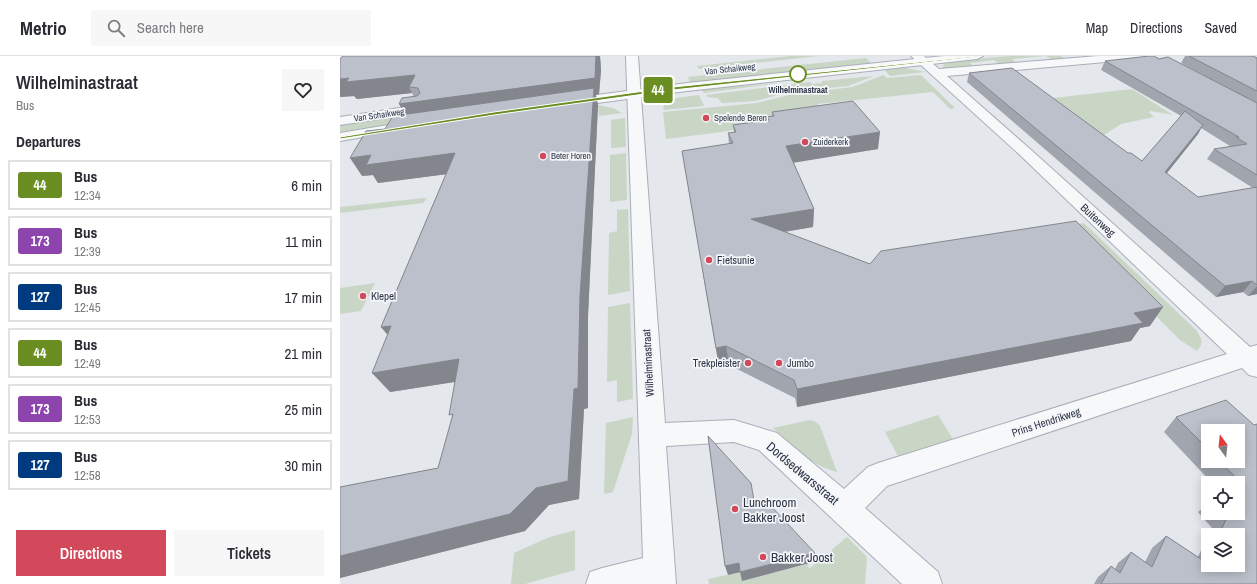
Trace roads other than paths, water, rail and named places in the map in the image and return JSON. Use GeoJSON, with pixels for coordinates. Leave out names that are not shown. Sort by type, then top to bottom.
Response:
{"type":"FeatureCollection","features":[{"type":"Feature","properties":{"kind":"street","name":"Wilhelminastraat"},"geometry":{"type":"LineString","coordinates":[[632,56],[659,577]]}},
{"type":"Feature","properties":{"kind":"street","name":"Van Schaikweg"},"geometry":{"type":"LineString","coordinates":[[556,104],[633,87],[920,58],[977,56]]}},
{"type":"Feature","properties":{"kind":"street"},"geometry":{"type":"LineString","coordinates":[[936,73],[1144,56]]}},
{"type":"Feature","properties":{"kind":"street","name":"Buitenweg"},"geometry":{"type":"LineString","coordinates":[[920,58],[1254,360]]}},
{"type":"Feature","properties":{"kind":"street","name":"Van Schaikweg"},"geometry":{"type":"LineString","coordinates":[[633,87],[647,78]]}},
{"type":"Feature","properties":{"kind":"street","name":"Van Schaikweg"},"geometry":{"type":"LineString","coordinates":[[618,82],[633,87]]}},
{"type":"Feature","properties":{"kind":"street","name":"Van Schaikweg"},"geometry":{"type":"LineString","coordinates":[[340,121],[448,105]]}},
{"type":"Feature","properties":{"kind":"street","name":"Van Schaikweg"},"geometry":{"type":"LineString","coordinates":[[340,137],[407,126]]}},
{"type":"Feature","properties":{"kind":"street","name":"Prins Hendrikweg"},"geometry":{"type":"LineString","coordinates":[[844,508],[878,476],[1254,360]]}},
{"type":"Feature","properties":{"kind":"street","name":"Dordsedwarsstraat"},"geometry":{"type":"LineString","coordinates":[[651,435],[734,431],[768,441],[844,508],[926,584]]}},
{"type":"Feature","properties":{"kind":"street"},"geometry":{"type":"LineString","coordinates":[[602,584],[659,577]]}},
{"type":"Feature","properties":{"kind":"place","name":"Wilhelminastraat"},"geometry":{"type":"Point","coordinates":[798,74]}},
{"type":"Feature","properties":{"kind":"place","name":"Spelende Beren"},"geometry":{"type":"Point","coordinates":[706,118]}},
{"type":"Feature","properties":{"kind":"place","name":"Zuiderkerk"},"geometry":{"type":"Point","coordinates":[805,142]}},
{"type":"Feature","properties":{"kind":"place","name":"Beter Horen"},"geometry":{"type":"Point","coordinates":[543,156]}},
{"type":"Feature","properties":{"kind":"place","name":"Fietsunie"},"geometry":{"type":"Point","coordinates":[709,260]}},
{"type":"Feature","properties":{"kind":"place","name":"Klepel"},"geometry":{"type":"Point","coordinates":[363,296]}},
{"type":"Feature","properties":{"kind":"place","name":"Trekpleister"},"geometry":{"type":"Point","coordinates":[748,363]}},
{"type":"Feature","properties":{"kind":"place","name":"Jumbo"},"geometry":{"type":"Point","coordinates":[779,363]}},
{"type":"Feature","properties":{"kind":"place","name":"Lunchroom Bakker Joost"},"geometry":{"type":"Point","coordinates":[735,509]}},
{"type":"Feature","properties":{"kind":"place","name":"Bakker Joost"},"geometry":{"type":"Point","coordinates":[763,557]}}]}
